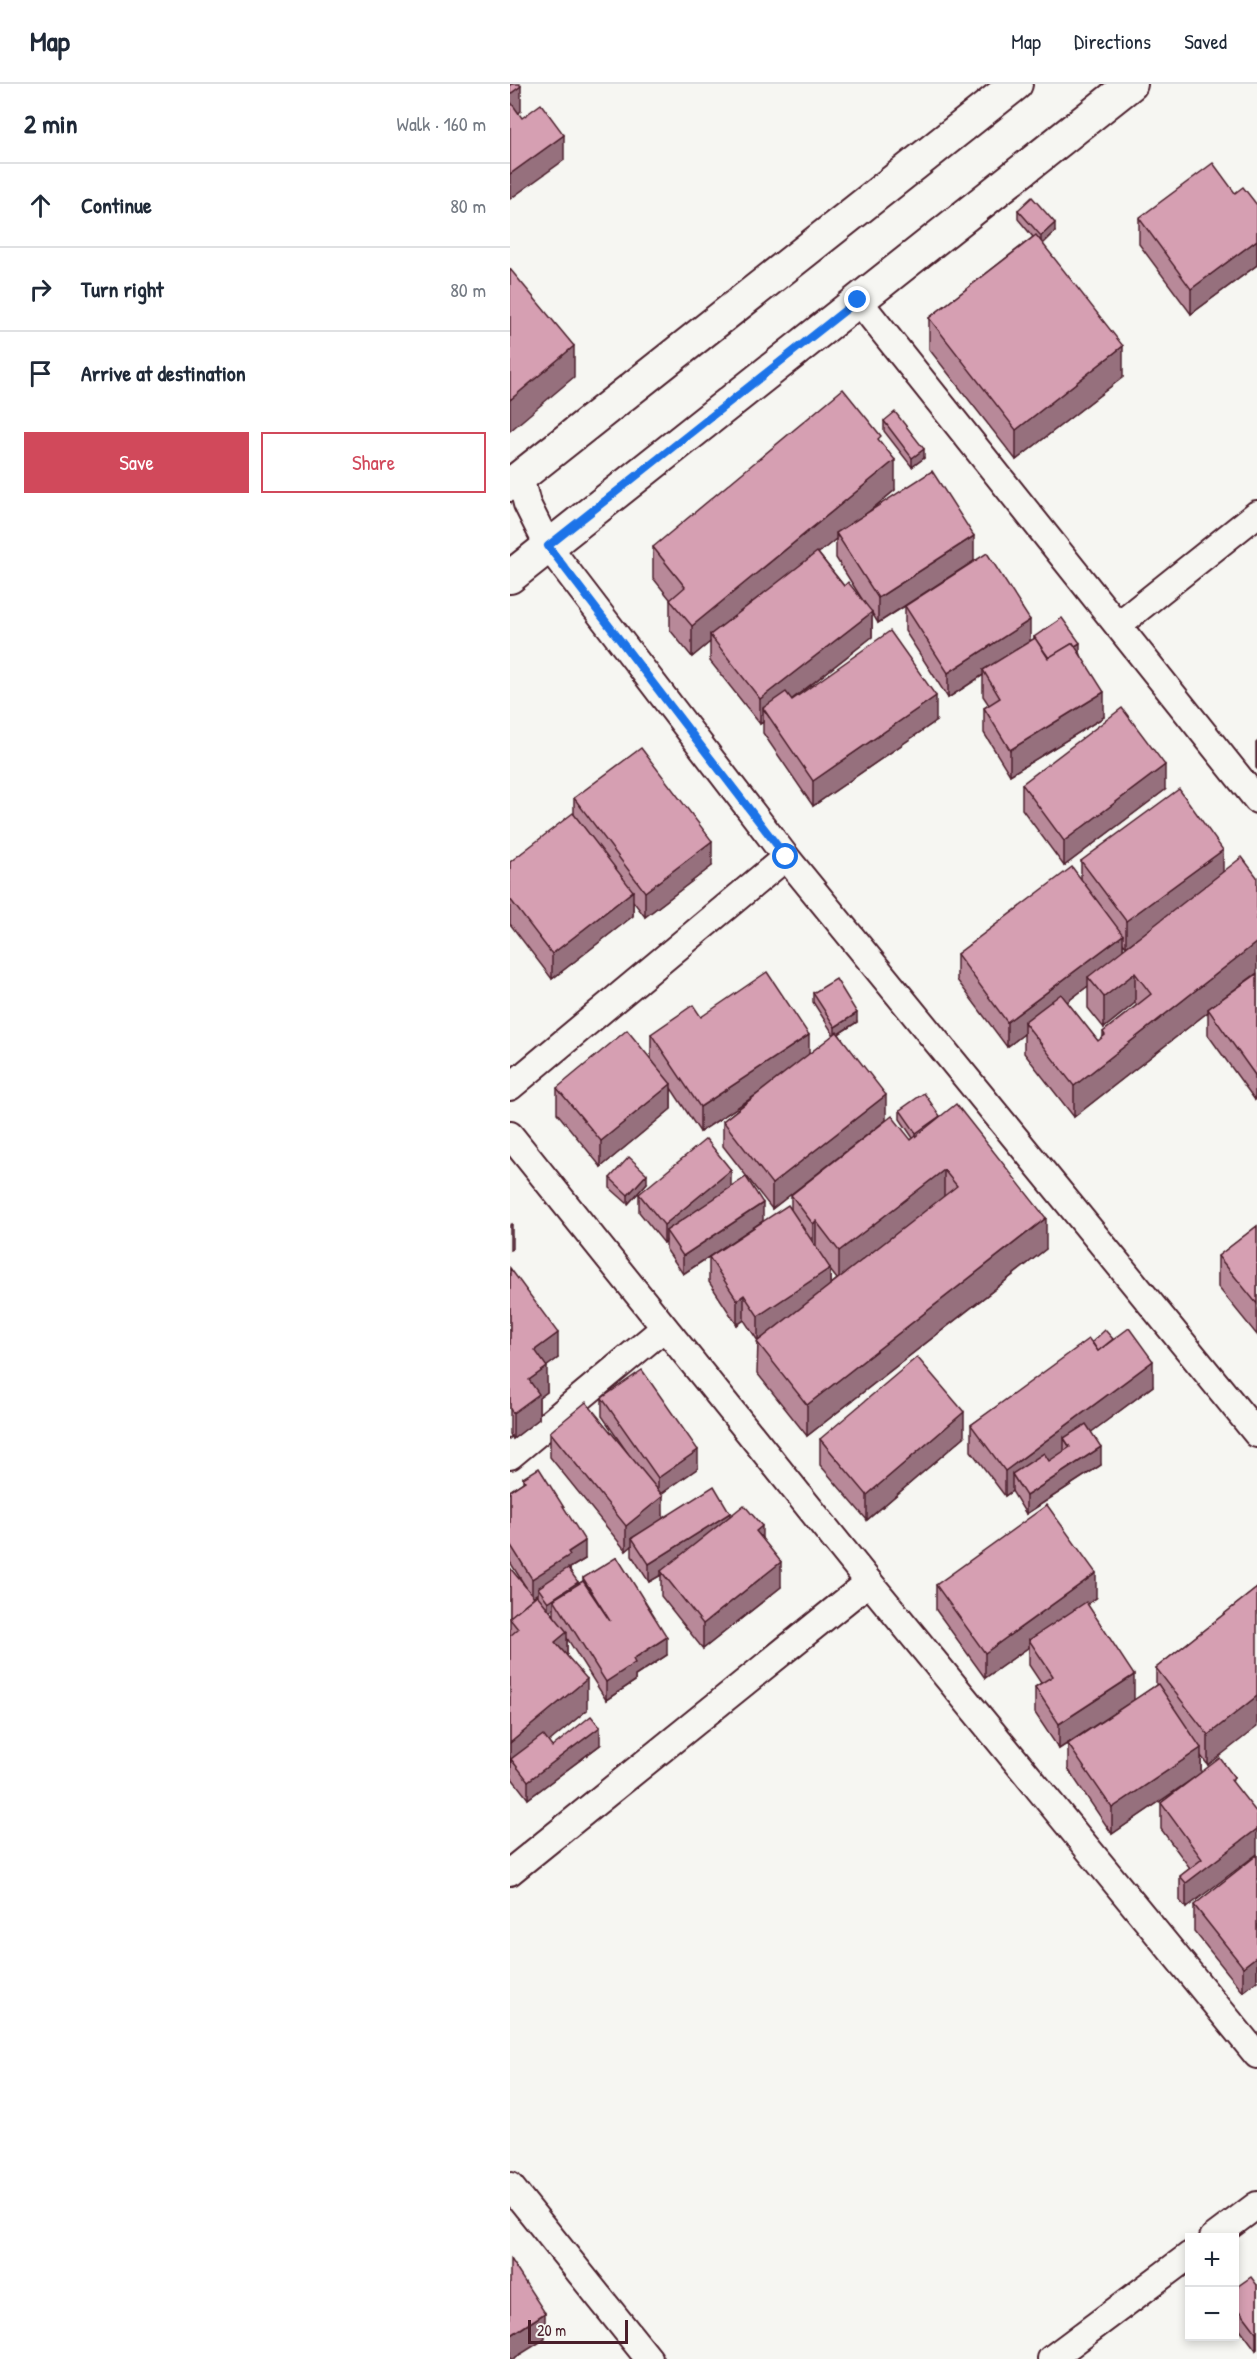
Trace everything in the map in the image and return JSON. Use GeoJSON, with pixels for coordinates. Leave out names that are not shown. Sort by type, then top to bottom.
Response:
{"type":"FeatureCollection","features":[{"type":"Feature","properties":{"kind":"street"},"geometry":{"type":"LineString","coordinates":[[1016,84],[515,481],[548,546],[786,857],[1257,1434]]}},
{"type":"Feature","properties":{"kind":"street"},"geometry":{"type":"LineString","coordinates":[[510,577],[1131,84]]}},
{"type":"Feature","properties":{"kind":"street"},"geometry":{"type":"LineString","coordinates":[[858,300],[1257,800]]}},
{"type":"Feature","properties":{"kind":"street"},"geometry":{"type":"LineString","coordinates":[[1118,625],[1257,514]]}},
{"type":"Feature","properties":{"kind":"street"},"geometry":{"type":"LineString","coordinates":[[510,1087],[786,857]]}},
{"type":"Feature","properties":{"kind":"street"},"geometry":{"type":"LineString","coordinates":[[510,1135],[869,1582],[1257,2055]]}},
{"type":"Feature","properties":{"kind":"street"},"geometry":{"type":"LineString","coordinates":[[510,1456],[664,1328]]}},
{"type":"Feature","properties":{"kind":"street"},"geometry":{"type":"LineString","coordinates":[[510,1872],[869,1582]]}},
{"type":"Feature","properties":{"kind":"street"},"geometry":{"type":"LineString","coordinates":[[510,2186],[649,2359]]}},
{"type":"Feature","properties":{"kind":"street"},"geometry":{"type":"LineString","coordinates":[[1220,2233],[1257,2205]]}},
{"type":"Feature","properties":{"kind":"street"},"geometry":{"type":"LineString","coordinates":[[1051,2359],[1185,2259]]}},
{"type":"Feature","properties":{"kind":"building"},"geometry":{"type":"Polygon","coordinates":[[[510,84],[519,84],[521,86],[510,94],[510,84]]]}},
{"type":"Feature","properties":{"kind":"building"},"geometry":{"type":"Polygon","coordinates":[[[510,101],[522,118],[541,104],[564,135],[510,174],[510,101]]]}},
{"type":"Feature","properties":{"kind":"building"},"geometry":{"type":"Polygon","coordinates":[[[1213,163],[1235,193],[1243,187],[1257,205],[1257,240],[1191,289],[1139,218],[1213,163]]]}},
{"type":"Feature","properties":{"kind":"building"},"geometry":{"type":"Polygon","coordinates":[[[1032,197],[1055,223],[1041,236],[1018,210],[1032,197]]]}},
{"type":"Feature","properties":{"kind":"building"},"geometry":{"type":"Polygon","coordinates":[[[1036,235],[1123,346],[1016,430],[929,318],[1036,235]]]}},
{"type":"Feature","properties":{"kind":"building"},"geometry":{"type":"Polygon","coordinates":[[[510,269],[574,346],[510,400],[510,269]]]}},
{"type":"Feature","properties":{"kind":"building"},"geometry":{"type":"Polygon","coordinates":[[[843,389],[881,436],[878,439],[895,460],[692,626],[670,600],[685,587],[653,547],[843,389]]]}},
{"type":"Feature","properties":{"kind":"building"},"geometry":{"type":"Polygon","coordinates":[[[895,412],[924,449],[912,458],[884,421],[895,412]]]}},
{"type":"Feature","properties":{"kind":"building"},"geometry":{"type":"Polygon","coordinates":[[[932,471],[974,536],[878,598],[836,533],[932,471]]]}},
{"type":"Feature","properties":{"kind":"building"},"geometry":{"type":"Polygon","coordinates":[[[817,552],[844,586],[848,582],[872,612],[760,699],[710,635],[817,552]]]}},
{"type":"Feature","properties":{"kind":"building"},"geometry":{"type":"Polygon","coordinates":[[[987,553],[1030,620],[948,673],[905,606],[987,553]]]}},
{"type":"Feature","properties":{"kind":"building"},"geometry":{"type":"Polygon","coordinates":[[[1062,618],[1080,643],[1075,646],[1073,643],[1049,658],[1034,637],[1062,618]]]}},
{"type":"Feature","properties":{"kind":"building"},"geometry":{"type":"Polygon","coordinates":[[[890,631],[936,696],[813,781],[763,708],[786,692],[792,700],[890,631]]]}},
{"type":"Feature","properties":{"kind":"building"},"geometry":{"type":"Polygon","coordinates":[[[1035,638],[1048,658],[1073,643],[1104,692],[1010,750],[984,708],[1000,698],[983,670],[1035,638]]]}},
{"type":"Feature","properties":{"kind":"building"},"geometry":{"type":"Polygon","coordinates":[[[1122,708],[1165,765],[1064,841],[1022,784],[1122,708]]]}},
{"type":"Feature","properties":{"kind":"building"},"geometry":{"type":"Polygon","coordinates":[[[641,748],[712,841],[645,892],[574,798],[641,748]]]}},
{"type":"Feature","properties":{"kind":"building"},"geometry":{"type":"Polygon","coordinates":[[[1179,789],[1223,850],[1126,921],[1081,861],[1179,789]]]}},
{"type":"Feature","properties":{"kind":"building"},"geometry":{"type":"Polygon","coordinates":[[[573,813],[633,891],[552,954],[510,899],[510,862],[573,813]]]}},
{"type":"Feature","properties":{"kind":"building"},"geometry":{"type":"Polygon","coordinates":[[[1242,857],[1257,877],[1257,942],[1074,1086],[1024,1022],[1061,994],[1098,1041],[1105,1035],[1103,1032],[1151,994],[1135,973],[1104,997],[1088,977],[1242,857]]]}},
{"type":"Feature","properties":{"kind":"building"},"geometry":{"type":"Polygon","coordinates":[[[1072,867],[1123,935],[1007,1022],[957,954],[1072,867]]]}},
{"type":"Feature","properties":{"kind":"building"},"geometry":{"type":"Polygon","coordinates":[[[767,972],[809,1035],[700,1107],[651,1034],[693,1005],[701,1017],[767,972]]]}},
{"type":"Feature","properties":{"kind":"building"},"geometry":{"type":"Polygon","coordinates":[[[1257,974],[1257,1073],[1255,1075],[1208,1009],[1257,974]]]}},
{"type":"Feature","properties":{"kind":"building"},"geometry":{"type":"Polygon","coordinates":[[[836,979],[857,1013],[835,1027],[813,993],[836,979]]]}},
{"type":"Feature","properties":{"kind":"building"},"geometry":{"type":"Polygon","coordinates":[[[627,1030],[671,1084],[601,1141],[557,1088],[627,1030]]]}},
{"type":"Feature","properties":{"kind":"building"},"geometry":{"type":"Polygon","coordinates":[[[837,1032],[886,1095],[772,1184],[723,1121],[837,1032]]]}},
{"type":"Feature","properties":{"kind":"building"},"geometry":{"type":"Polygon","coordinates":[[[924,1093],[940,1116],[916,1133],[900,1110],[924,1093]]]}},
{"type":"Feature","properties":{"kind":"building"},"geometry":{"type":"Polygon","coordinates":[[[956,1104],[1046,1218],[807,1405],[757,1342],[957,1186],[944,1170],[839,1251],[816,1221],[813,1224],[791,1195],[892,1116],[911,1140],[956,1104]]]}},
{"type":"Feature","properties":{"kind":"building"},"geometry":{"type":"Polygon","coordinates":[[[706,1139],[731,1170],[664,1225],[639,1194],[706,1139]]]}},
{"type":"Feature","properties":{"kind":"building"},"geometry":{"type":"Polygon","coordinates":[[[629,1157],[647,1174],[628,1195],[610,1178],[629,1157]]]}},
{"type":"Feature","properties":{"kind":"building"},"geometry":{"type":"Polygon","coordinates":[[[746,1177],[763,1203],[683,1256],[666,1231],[746,1177]]]}},
{"type":"Feature","properties":{"kind":"building"},"geometry":{"type":"Polygon","coordinates":[[[788,1205],[830,1268],[758,1316],[744,1295],[737,1300],[709,1257],[788,1205]]]}},
{"type":"Feature","properties":{"kind":"building"},"geometry":{"type":"Polygon","coordinates":[[[1257,1226],[1257,1304],[1218,1256],[1257,1226]]]}},
{"type":"Feature","properties":{"kind":"building"},"geometry":{"type":"Polygon","coordinates":[[[510,1268],[558,1333],[535,1350],[547,1367],[529,1380],[539,1394],[513,1413],[510,1409],[510,1268]]]}},
{"type":"Feature","properties":{"kind":"building"},"geometry":{"type":"Polygon","coordinates":[[[1129,1328],[1153,1361],[1005,1471],[971,1425],[1089,1339],[1098,1351],[1129,1328]]]}},
{"type":"Feature","properties":{"kind":"building"},"geometry":{"type":"Polygon","coordinates":[[[1105,1330],[1113,1339],[1098,1351],[1092,1342],[1105,1330]]]}},
{"type":"Feature","properties":{"kind":"building"},"geometry":{"type":"Polygon","coordinates":[[[917,1357],[964,1412],[867,1495],[820,1439],[917,1357]]]}},
{"type":"Feature","properties":{"kind":"building"},"geometry":{"type":"Polygon","coordinates":[[[642,1370],[698,1450],[658,1478],[602,1398],[642,1370]]]}},
{"type":"Feature","properties":{"kind":"building"},"geometry":{"type":"Polygon","coordinates":[[[586,1402],[663,1496],[626,1526],[550,1432],[586,1402]]]}},
{"type":"Feature","properties":{"kind":"building"},"geometry":{"type":"Polygon","coordinates":[[[1086,1424],[1101,1447],[1026,1496],[1012,1474],[1044,1453],[1049,1461],[1070,1447],[1064,1438],[1086,1424]]]}},
{"type":"Feature","properties":{"kind":"building"},"geometry":{"type":"Polygon","coordinates":[[[539,1468],[585,1541],[568,1552],[570,1555],[532,1579],[510,1544],[510,1491],[525,1481],[523,1478],[539,1468]]]}},
{"type":"Feature","properties":{"kind":"building"},"geometry":{"type":"Polygon","coordinates":[[[714,1486],[730,1513],[649,1564],[632,1538],[714,1486]]]}},
{"type":"Feature","properties":{"kind":"building"},"geometry":{"type":"Polygon","coordinates":[[[744,1505],[762,1526],[756,1531],[781,1562],[703,1624],[661,1571],[744,1505]]]}},
{"type":"Feature","properties":{"kind":"building"},"geometry":{"type":"Polygon","coordinates":[[[1047,1505],[1096,1573],[985,1653],[936,1585],[1047,1505]]]}},
{"type":"Feature","properties":{"kind":"building"},"geometry":{"type":"Polygon","coordinates":[[[617,1557],[667,1637],[633,1659],[635,1663],[606,1682],[554,1599],[583,1581],[610,1621],[583,1578],[617,1557]]]}},
{"type":"Feature","properties":{"kind":"building"},"geometry":{"type":"Polygon","coordinates":[[[510,1568],[534,1597],[510,1617],[510,1568]]]}},
{"type":"Feature","properties":{"kind":"building"},"geometry":{"type":"Polygon","coordinates":[[[568,1568],[578,1582],[548,1602],[538,1588],[568,1568]]]}},
{"type":"Feature","properties":{"kind":"building"},"geometry":{"type":"Polygon","coordinates":[[[1257,1588],[1257,1696],[1208,1735],[1156,1668],[1257,1588]]]}},
{"type":"Feature","properties":{"kind":"building"},"geometry":{"type":"Polygon","coordinates":[[[537,1595],[567,1632],[555,1642],[587,1679],[510,1743],[510,1636],[518,1629],[510,1617],[537,1595]]]}},
{"type":"Feature","properties":{"kind":"building"},"geometry":{"type":"Polygon","coordinates":[[[1086,1602],[1134,1675],[1059,1724],[1035,1687],[1053,1676],[1029,1640],[1086,1602]]]}},
{"type":"Feature","properties":{"kind":"building"},"geometry":{"type":"Polygon","coordinates":[[[1158,1684],[1201,1748],[1112,1808],[1068,1744],[1158,1684]]]}},
{"type":"Feature","properties":{"kind":"building"},"geometry":{"type":"Polygon","coordinates":[[[591,1716],[600,1727],[528,1781],[511,1759],[543,1735],[552,1747],[591,1716]]]}},
{"type":"Feature","properties":{"kind":"building"},"geometry":{"type":"Polygon","coordinates":[[[1220,1758],[1234,1777],[1231,1780],[1257,1813],[1257,1829],[1186,1883],[1180,1876],[1202,1859],[1161,1803],[1220,1758]]]}},
{"type":"Feature","properties":{"kind":"building"},"geometry":{"type":"Polygon","coordinates":[[[1257,1855],[1257,1956],[1243,1967],[1194,1905],[1257,1855]]]}},
{"type":"Feature","properties":{"kind":"building"},"geometry":{"type":"Polygon","coordinates":[[[510,2259],[545,2313],[510,2336],[510,2259]]]}},
{"type":"Feature","properties":{"kind":"building"},"geometry":{"type":"Polygon","coordinates":[[[1251,2277],[1257,2285],[1256,2332],[1239,2310],[1239,2285],[1251,2277]]]}},
{"type":"Feature","properties":{"kind":"route"},"geometry":{"type":"LineString","coordinates":[[786,857],[548,546],[858,300]]}}]}
